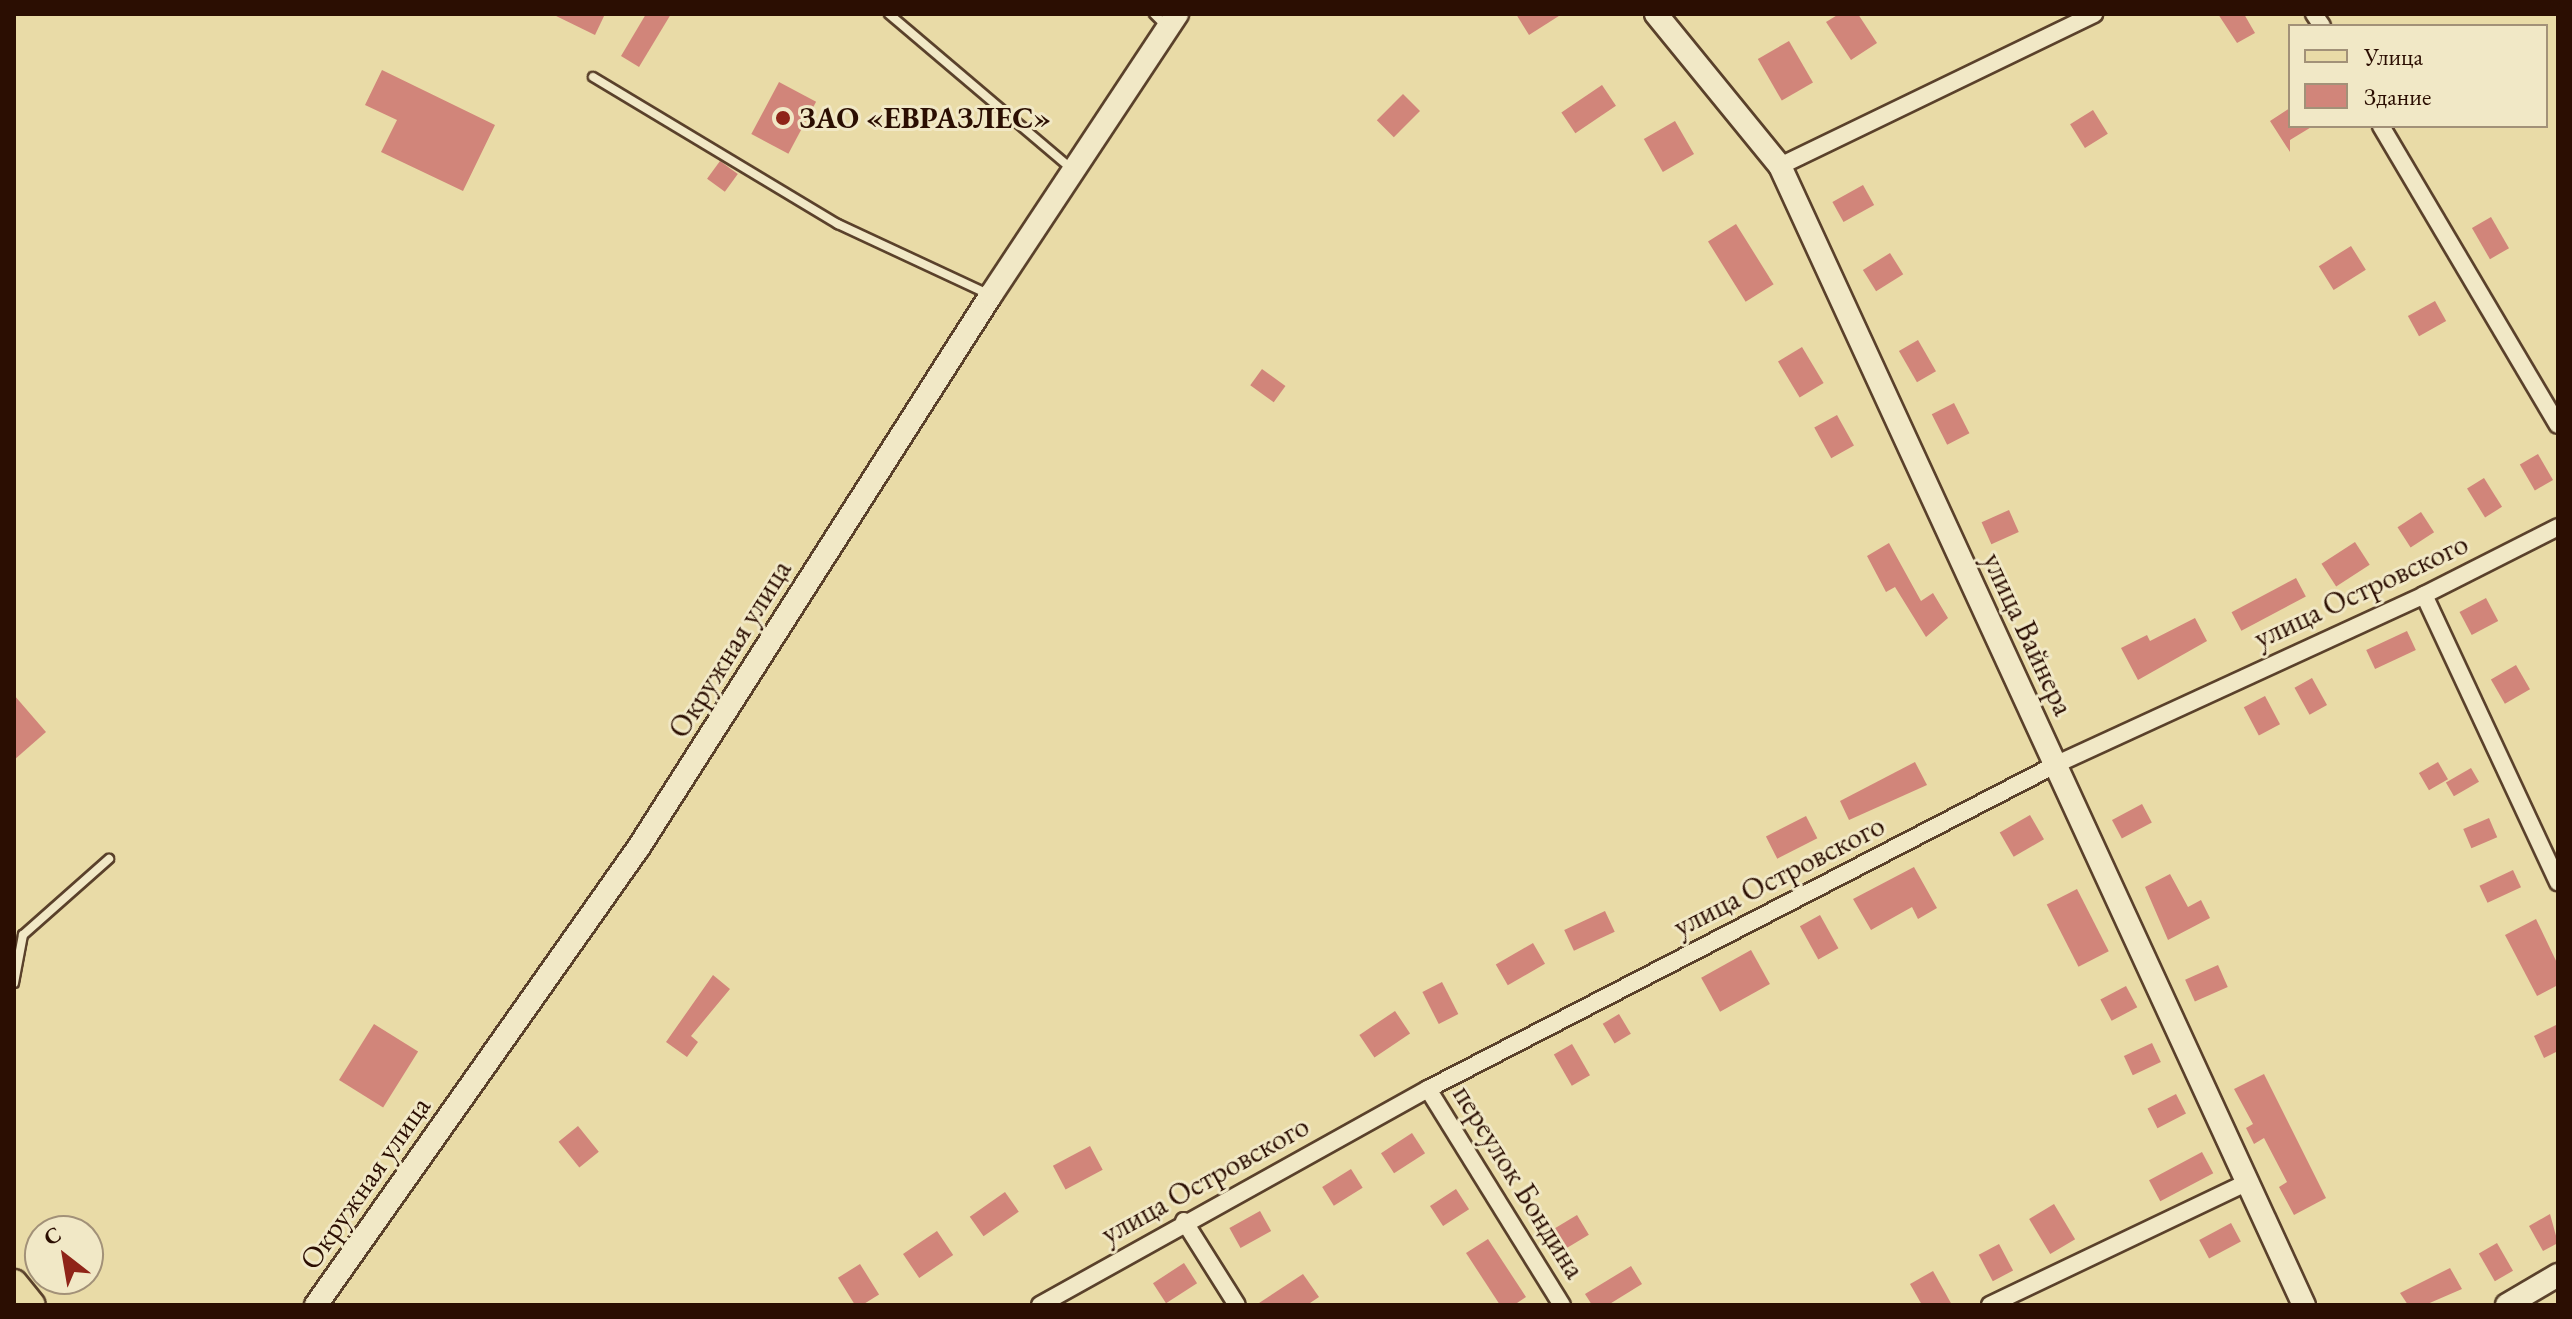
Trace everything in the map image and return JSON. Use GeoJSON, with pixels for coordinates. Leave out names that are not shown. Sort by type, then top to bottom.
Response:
{"type":"FeatureCollection","features":[{"type":"Feature","properties":{"kind":"main road"},"geometry":{"type":"LineString","coordinates":[[14,1283],[32,1305]]}},
{"type":"Feature","properties":{"kind":"street","name":"улица Вайнера"},"geometry":{"type":"LineString","coordinates":[[1656,14],[1780,166],[2304,1305]]}},
{"type":"Feature","properties":{"kind":"street"},"geometry":{"type":"LineString","coordinates":[[1780,166],[2094,14]]}},
{"type":"Feature","properties":{"kind":"street","name":"Окружная улица"},"geometry":{"type":"LineString","coordinates":[[316,1305],[639,847],[1073,170],[1166,19]]}},
{"type":"Feature","properties":{"kind":"street"},"geometry":{"type":"LineString","coordinates":[[2382,128],[2558,425]]}},
{"type":"Feature","properties":{"kind":"street","name":"улица Островского"},"geometry":{"type":"LineString","coordinates":[[1040,1305],[1184,1221],[1428,1089],[2055,765],[2424,595],[2558,527]]}},
{"type":"Feature","properties":{"kind":"street"},"geometry":{"type":"LineString","coordinates":[[2424,595],[2558,882]]}},
{"type":"Feature","properties":{"kind":"street","name":"переулок Бондина"},"geometry":{"type":"LineString","coordinates":[[1428,1089],[1562,1305]]}},
{"type":"Feature","properties":{"kind":"street"},"geometry":{"type":"LineString","coordinates":[[1990,1305],[2246,1183]]}},
{"type":"Feature","properties":{"kind":"street"},"geometry":{"type":"LineString","coordinates":[[1184,1221],[1237,1305]]}},
{"type":"Feature","properties":{"kind":"street"},"geometry":{"type":"LineString","coordinates":[[2507,1305],[2558,1275]]}},
{"type":"Feature","properties":{"kind":"lane"},"geometry":{"type":"LineString","coordinates":[[889,14],[1073,170]]}},
{"type":"Feature","properties":{"kind":"lane"},"geometry":{"type":"LineString","coordinates":[[593,77],[838,224],[991,295]]}},
{"type":"Feature","properties":{"kind":"lane"},"geometry":{"type":"LineString","coordinates":[[14,983],[23,935],[109,859]]}},
{"type":"Feature","properties":{"kind":"building"},"geometry":{"type":"Polygon","coordinates":[[[552,14],[605,14],[595,35],[552,14]]]}},
{"type":"Feature","properties":{"kind":"building"},"geometry":{"type":"Polygon","coordinates":[[[646,14],[671,14],[639,67],[621,56],[646,14]]]}},
{"type":"Feature","properties":{"kind":"building"},"geometry":{"type":"Polygon","coordinates":[[[1516,14],[1562,14],[1529,35],[1516,14]]]}},
{"type":"Feature","properties":{"kind":"building"},"geometry":{"type":"Polygon","coordinates":[[[1839,14],[1858,14],[1877,43],[1851,60],[1826,22],[1839,14]]]}},
{"type":"Feature","properties":{"kind":"building"},"geometry":{"type":"Polygon","coordinates":[[[2218,14],[2244,14],[2255,33],[2237,43],[2218,14]]]}},
{"type":"Feature","properties":{"kind":"building"},"geometry":{"type":"Polygon","coordinates":[[[1789,41],[1813,83],[1782,101],[1758,59],[1789,41]]]}},
{"type":"Feature","properties":{"kind":"building"},"geometry":{"type":"Polygon","coordinates":[[[382,70],[495,125],[463,191],[381,152],[397,120],[365,105],[382,70]]]}},
{"type":"Feature","properties":{"kind":"building","name":"ЗАО «ЕВРАЗЛЕС»"},"geometry":{"type":"Polygon","coordinates":[[[779,82],[816,102],[788,154],[751,134],[779,82]]]}},
{"type":"Feature","properties":{"kind":"building"},"geometry":{"type":"Polygon","coordinates":[[[1602,85],[1616,106],[1575,133],[1561,112],[1602,85]]]}},
{"type":"Feature","properties":{"kind":"building"},"geometry":{"type":"Polygon","coordinates":[[[1403,94],[1420,111],[1394,137],[1377,120],[1403,94]]]}},
{"type":"Feature","properties":{"kind":"building"},"geometry":{"type":"Polygon","coordinates":[[[2288,109],[2288,128],[2310,128],[2290,140],[2290,152],[2270,121],[2288,109]]]}},
{"type":"Feature","properties":{"kind":"building"},"geometry":{"type":"Polygon","coordinates":[[[2093,110],[2108,134],[2085,148],[2070,124],[2093,110]]]}},
{"type":"Feature","properties":{"kind":"building"},"geometry":{"type":"Polygon","coordinates":[[[1675,121],[1694,154],[1663,172],[1644,139],[1675,121]]]}},
{"type":"Feature","properties":{"kind":"building"},"geometry":{"type":"Polygon","coordinates":[[[720,161],[738,174],[725,192],[707,179],[720,161]]]}},
{"type":"Feature","properties":{"kind":"building"},"geometry":{"type":"Polygon","coordinates":[[[1863,185],[1874,205],[1844,222],[1832,202],[1863,185]]]}},
{"type":"Feature","properties":{"kind":"building"},"geometry":{"type":"Polygon","coordinates":[[[2491,217],[2509,248],[2490,259],[2472,228],[2491,217]]]}},
{"type":"Feature","properties":{"kind":"building"},"geometry":{"type":"Polygon","coordinates":[[[1736,224],[1774,284],[1746,302],[1708,241],[1736,224]]]}},
{"type":"Feature","properties":{"kind":"building"},"geometry":{"type":"Polygon","coordinates":[[[2351,246],[2366,270],[2334,290],[2319,266],[2351,246]]]}},
{"type":"Feature","properties":{"kind":"building"},"geometry":{"type":"Polygon","coordinates":[[[1890,253],[1903,274],[1876,291],[1863,270],[1890,253]]]}},
{"type":"Feature","properties":{"kind":"building"},"geometry":{"type":"Polygon","coordinates":[[[2435,301],[2446,321],[2419,336],[2408,316],[2435,301]]]}},
{"type":"Feature","properties":{"kind":"building"},"geometry":{"type":"Polygon","coordinates":[[[1918,340],[1936,371],[1917,382],[1899,351],[1918,340]]]}},
{"type":"Feature","properties":{"kind":"building"},"geometry":{"type":"Polygon","coordinates":[[[1802,347],[1824,383],[1800,397],[1778,361],[1802,347]]]}},
{"type":"Feature","properties":{"kind":"building"},"geometry":{"type":"Polygon","coordinates":[[[1262,369],[1285,386],[1274,402],[1250,385],[1262,369]]]}},
{"type":"Feature","properties":{"kind":"building"},"geometry":{"type":"Polygon","coordinates":[[[1954,403],[1969,433],[1947,445],[1932,414],[1954,403]]]}},
{"type":"Feature","properties":{"kind":"building"},"geometry":{"type":"Polygon","coordinates":[[[1837,415],[1854,446],[1831,458],[1814,428],[1837,415]]]}},
{"type":"Feature","properties":{"kind":"building"},"geometry":{"type":"Polygon","coordinates":[[[2538,454],[2553,480],[2535,490],[2520,464],[2538,454]]]}},
{"type":"Feature","properties":{"kind":"building"},"geometry":{"type":"Polygon","coordinates":[[[2484,478],[2502,507],[2485,517],[2467,489],[2484,478]]]}},
{"type":"Feature","properties":{"kind":"building"},"geometry":{"type":"Polygon","coordinates":[[[2009,510],[2019,532],[1991,544],[1982,522],[2009,510]]]}},
{"type":"Feature","properties":{"kind":"building"},"geometry":{"type":"Polygon","coordinates":[[[2421,512],[2434,532],[2411,547],[2398,527],[2421,512]]]}},
{"type":"Feature","properties":{"kind":"building"},"geometry":{"type":"Polygon","coordinates":[[[2355,542],[2370,565],[2336,586],[2321,564],[2355,542]]]}},
{"type":"Feature","properties":{"kind":"building"},"geometry":{"type":"Polygon","coordinates":[[[1889,543],[1921,601],[1933,593],[1948,618],[1926,637],[1895,587],[1886,592],[1867,556],[1889,543]]]}},
{"type":"Feature","properties":{"kind":"building"},"geometry":{"type":"Polygon","coordinates":[[[2296,578],[2306,597],[2241,631],[2232,612],[2296,578]]]}},
{"type":"Feature","properties":{"kind":"building"},"geometry":{"type":"Polygon","coordinates":[[[2486,598],[2498,621],[2472,635],[2460,612],[2486,598]]]}},
{"type":"Feature","properties":{"kind":"building"},"geometry":{"type":"Polygon","coordinates":[[[2195,618],[2207,641],[2138,680],[2121,648],[2147,635],[2150,641],[2195,618]]]}},
{"type":"Feature","properties":{"kind":"building"},"geometry":{"type":"Polygon","coordinates":[[[2407,631],[2416,650],[2375,669],[2366,650],[2407,631]]]}},
{"type":"Feature","properties":{"kind":"building"},"geometry":{"type":"Polygon","coordinates":[[[2516,665],[2530,689],[2505,704],[2491,680],[2516,665]]]}},
{"type":"Feature","properties":{"kind":"building"},"geometry":{"type":"Polygon","coordinates":[[[2312,678],[2327,705],[2310,715],[2295,688],[2312,678]]]}},
{"type":"Feature","properties":{"kind":"building"},"geometry":{"type":"Polygon","coordinates":[[[14,695],[46,732],[14,760],[14,695]]]}},
{"type":"Feature","properties":{"kind":"building"},"geometry":{"type":"Polygon","coordinates":[[[2265,696],[2280,724],[2259,736],[2244,707],[2265,696]]]}},
{"type":"Feature","properties":{"kind":"building"},"geometry":{"type":"Polygon","coordinates":[[[1915,762],[1927,785],[1849,820],[1840,801],[1915,762]]]}},
{"type":"Feature","properties":{"kind":"building"},"geometry":{"type":"Polygon","coordinates":[[[2438,762],[2448,779],[2429,790],[2419,773],[2438,762]]]}},
{"type":"Feature","properties":{"kind":"building"},"geometry":{"type":"Polygon","coordinates":[[[2471,768],[2479,782],[2454,796],[2446,782],[2471,768]]]}},
{"type":"Feature","properties":{"kind":"building"},"geometry":{"type":"Polygon","coordinates":[[[2142,804],[2152,823],[2122,839],[2112,820],[2142,804]]]}},
{"type":"Feature","properties":{"kind":"building"},"geometry":{"type":"Polygon","coordinates":[[[2030,815],[2044,839],[2014,857],[2000,832],[2030,815]]]}},
{"type":"Feature","properties":{"kind":"building"},"geometry":{"type":"Polygon","coordinates":[[[1806,816],[1817,838],[1777,859],[1766,836],[1806,816]]]}},
{"type":"Feature","properties":{"kind":"building"},"geometry":{"type":"Polygon","coordinates":[[[2489,818],[2497,837],[2471,848],[2463,829],[2489,818]]]}},
{"type":"Feature","properties":{"kind":"building"},"geometry":{"type":"Polygon","coordinates":[[[1914,867],[1937,908],[1918,919],[1912,907],[1871,930],[1853,899],[1914,867]]]}},
{"type":"Feature","properties":{"kind":"building"},"geometry":{"type":"Polygon","coordinates":[[[2513,870],[2521,887],[2487,903],[2479,886],[2513,870]]]}},
{"type":"Feature","properties":{"kind":"building"},"geometry":{"type":"Polygon","coordinates":[[[2170,874],[2188,907],[2201,900],[2210,918],[2168,940],[2145,887],[2170,874]]]}},
{"type":"Feature","properties":{"kind":"building"},"geometry":{"type":"Polygon","coordinates":[[[2077,889],[2109,951],[2078,967],[2047,904],[2077,889]]]}},
{"type":"Feature","properties":{"kind":"building"},"geometry":{"type":"Polygon","coordinates":[[[1605,911],[1615,932],[1574,951],[1564,930],[1605,911]]]}},
{"type":"Feature","properties":{"kind":"building"},"geometry":{"type":"Polygon","coordinates":[[[1820,915],[1838,948],[1818,959],[1800,926],[1820,915]]]}},
{"type":"Feature","properties":{"kind":"building"},"geometry":{"type":"Polygon","coordinates":[[[2536,919],[2558,965],[2558,985],[2537,996],[2505,935],[2536,919]]]}},
{"type":"Feature","properties":{"kind":"building"},"geometry":{"type":"Polygon","coordinates":[[[1533,943],[1545,964],[1508,985],[1496,965],[1533,943]]]}},
{"type":"Feature","properties":{"kind":"building"},"geometry":{"type":"Polygon","coordinates":[[[1751,950],[1770,984],[1720,1012],[1701,978],[1751,950]]]}},
{"type":"Feature","properties":{"kind":"building"},"geometry":{"type":"Polygon","coordinates":[[[2218,965],[2228,987],[2195,1002],[2185,980],[2218,965]]]}},
{"type":"Feature","properties":{"kind":"building"},"geometry":{"type":"Polygon","coordinates":[[[713,975],[730,989],[691,1036],[698,1042],[687,1057],[666,1042],[713,975]]]}},
{"type":"Feature","properties":{"kind":"building"},"geometry":{"type":"Polygon","coordinates":[[[1442,982],[1458,1014],[1439,1024],[1422,992],[1442,982]]]}},
{"type":"Feature","properties":{"kind":"building"},"geometry":{"type":"Polygon","coordinates":[[[2126,986],[2137,1007],[2112,1021],[2100,1000],[2126,986]]]}},
{"type":"Feature","properties":{"kind":"building"},"geometry":{"type":"Polygon","coordinates":[[[1395,1011],[1410,1033],[1374,1057],[1359,1035],[1395,1011]]]}},
{"type":"Feature","properties":{"kind":"building"},"geometry":{"type":"Polygon","coordinates":[[[1619,1014],[1631,1034],[1615,1044],[1603,1024],[1619,1014]]]}},
{"type":"Feature","properties":{"kind":"building"},"geometry":{"type":"Polygon","coordinates":[[[374,1024],[418,1052],[383,1108],[339,1080],[374,1024]]]}},
{"type":"Feature","properties":{"kind":"building"},"geometry":{"type":"Polygon","coordinates":[[[2558,1024],[2558,1051],[2544,1058],[2534,1036],[2558,1024]]]}},
{"type":"Feature","properties":{"kind":"building"},"geometry":{"type":"Polygon","coordinates":[[[2152,1043],[2161,1062],[2133,1075],[2124,1056],[2152,1043]]]}},
{"type":"Feature","properties":{"kind":"building"},"geometry":{"type":"Polygon","coordinates":[[[1572,1044],[1590,1075],[1572,1086],[1554,1054],[1572,1044]]]}},
{"type":"Feature","properties":{"kind":"building"},"geometry":{"type":"Polygon","coordinates":[[[2264,1074],[2326,1198],[2294,1215],[2279,1187],[2287,1182],[2264,1138],[2254,1144],[2246,1128],[2253,1124],[2234,1089],[2264,1074]]]}},
{"type":"Feature","properties":{"kind":"building"},"geometry":{"type":"Polygon","coordinates":[[[2176,1094],[2186,1114],[2157,1128],[2147,1109],[2176,1094]]]}},
{"type":"Feature","properties":{"kind":"building"},"geometry":{"type":"Polygon","coordinates":[[[578,1126],[599,1152],[579,1167],[559,1142],[578,1126]]]}},
{"type":"Feature","properties":{"kind":"building"},"geometry":{"type":"Polygon","coordinates":[[[1412,1133],[1425,1153],[1394,1173],[1381,1153],[1412,1133]]]}},
{"type":"Feature","properties":{"kind":"building"},"geometry":{"type":"Polygon","coordinates":[[[1090,1146],[1103,1170],[1066,1190],[1053,1166],[1090,1146]]]}},
{"type":"Feature","properties":{"kind":"building"},"geometry":{"type":"Polygon","coordinates":[[[2202,1152],[2213,1173],[2160,1201],[2149,1180],[2202,1152]]]}},
{"type":"Feature","properties":{"kind":"building"},"geometry":{"type":"Polygon","coordinates":[[[1351,1169],[1363,1188],[1334,1206],[1322,1187],[1351,1169]]]}},
{"type":"Feature","properties":{"kind":"building"},"geometry":{"type":"Polygon","coordinates":[[[1456,1189],[1469,1209],[1443,1226],[1430,1206],[1456,1189]]]}},
{"type":"Feature","properties":{"kind":"building"},"geometry":{"type":"Polygon","coordinates":[[[1005,1192],[1019,1212],[984,1236],[970,1217],[1005,1192]]]}},
{"type":"Feature","properties":{"kind":"building"},"geometry":{"type":"Polygon","coordinates":[[[2054,1204],[2075,1239],[2050,1254],[2029,1219],[2054,1204]]]}},
{"type":"Feature","properties":{"kind":"building"},"geometry":{"type":"Polygon","coordinates":[[[1260,1211],[1271,1231],[1241,1248],[1229,1228],[1260,1211]]]}},
{"type":"Feature","properties":{"kind":"building"},"geometry":{"type":"Polygon","coordinates":[[[2550,1214],[2558,1243],[2543,1251],[2529,1226],[2550,1214]]]}},
{"type":"Feature","properties":{"kind":"building"},"geometry":{"type":"Polygon","coordinates":[[[1577,1215],[1589,1235],[1561,1252],[1549,1232],[1577,1215]]]}},
{"type":"Feature","properties":{"kind":"building"},"geometry":{"type":"Polygon","coordinates":[[[2231,1223],[2241,1242],[2209,1258],[2199,1240],[2231,1223]]]}},
{"type":"Feature","properties":{"kind":"building"},"geometry":{"type":"Polygon","coordinates":[[[937,1231],[953,1255],[919,1278],[903,1254],[937,1231]]]}},
{"type":"Feature","properties":{"kind":"building"},"geometry":{"type":"Polygon","coordinates":[[[1488,1239],[1526,1297],[1514,1305],[1500,1305],[1466,1253],[1488,1239]]]}},
{"type":"Feature","properties":{"kind":"building"},"geometry":{"type":"Polygon","coordinates":[[[2497,1243],[2513,1271],[2495,1281],[2479,1254],[2497,1243]]]}},
{"type":"Feature","properties":{"kind":"building"},"geometry":{"type":"Polygon","coordinates":[[[1999,1244],[2013,1270],[1993,1281],[1979,1255],[1999,1244]]]}},
{"type":"Feature","properties":{"kind":"building"},"geometry":{"type":"Polygon","coordinates":[[[1184,1263],[1197,1283],[1166,1303],[1153,1283],[1184,1263]]]}},
{"type":"Feature","properties":{"kind":"building"},"geometry":{"type":"Polygon","coordinates":[[[860,1264],[879,1295],[862,1305],[855,1305],[838,1278],[860,1264]]]}},
{"type":"Feature","properties":{"kind":"building"},"geometry":{"type":"Polygon","coordinates":[[[1631,1266],[1642,1284],[1608,1305],[1592,1305],[1585,1294],[1631,1266]]]}},
{"type":"Feature","properties":{"kind":"building"},"geometry":{"type":"Polygon","coordinates":[[[2450,1268],[2462,1289],[2425,1305],[2408,1305],[2400,1293],[2450,1268]]]}},
{"type":"Feature","properties":{"kind":"building"},"geometry":{"type":"Polygon","coordinates":[[[1933,1271],[1952,1305],[1922,1305],[1910,1284],[1933,1271]]]}},
{"type":"Feature","properties":{"kind":"building"},"geometry":{"type":"Polygon","coordinates":[[[1303,1274],[1319,1297],[1307,1305],[1256,1305],[1303,1274]]]}},
{"type":"Feature","properties":{"kind":"place","name":"ЗАО «ЕВРАЗЛЕС»"},"geometry":{"type":"Point","coordinates":[783,118]}}]}
